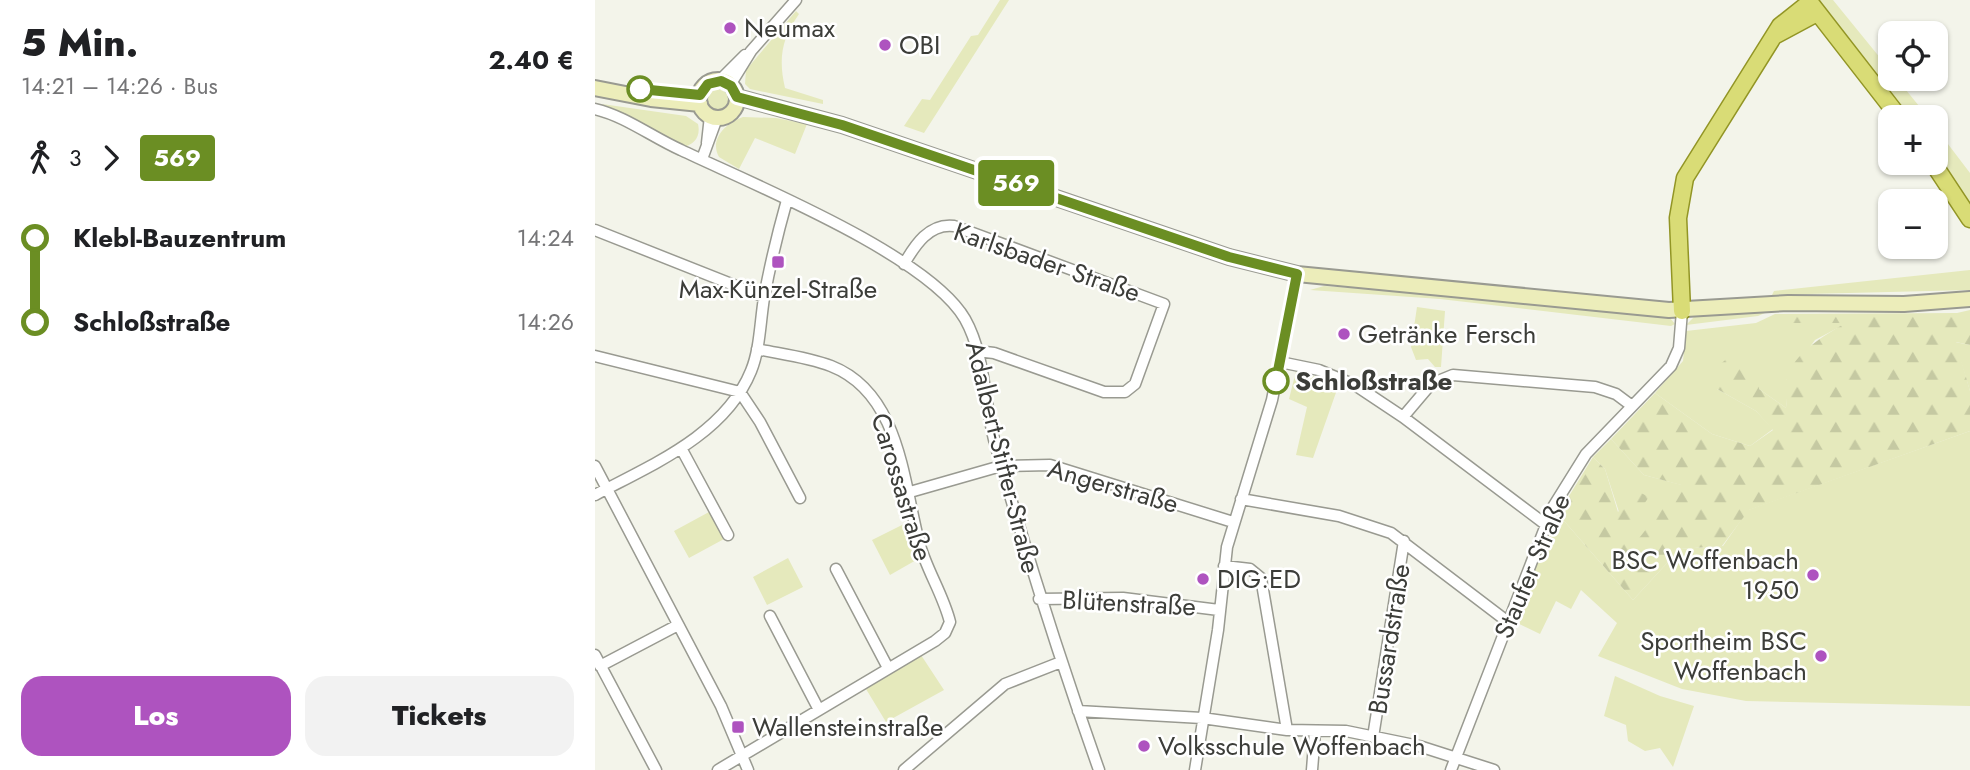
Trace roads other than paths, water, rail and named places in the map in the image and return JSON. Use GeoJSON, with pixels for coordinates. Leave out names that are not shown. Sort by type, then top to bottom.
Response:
{"type":"FeatureCollection","features":[{"type":"Feature","properties":{"kind":"main road"},"geometry":{"type":"LineString","coordinates":[[1682,311],[1678,218],[1685,178],[1779,29],[1789,0]]}},
{"type":"Feature","properties":{"kind":"main road"},"geometry":{"type":"LineString","coordinates":[[1779,29],[1811,5],[1890,105]]}},
{"type":"Feature","properties":{"kind":"main road"},"geometry":{"type":"LineString","coordinates":[[1941,175],[1970,219]]}},
{"type":"Feature","properties":{"kind":"street"},"geometry":{"type":"LineString","coordinates":[[714,117],[728,115],[730,92],[751,51],[796,0]]}},
{"type":"Feature","properties":{"kind":"street"},"geometry":{"type":"LineString","coordinates":[[595,79],[700,100],[714,117],[713,134],[702,159]]}},
{"type":"Feature","properties":{"kind":"street"},"geometry":{"type":"LineString","coordinates":[[700,100],[708,84],[779,108],[894,141],[1229,257],[1297,274],[1682,311],[1788,303],[1904,304],[1970,299]]}},
{"type":"Feature","properties":{"kind":"street"},"geometry":{"type":"LineString","coordinates":[[595,88],[651,99],[700,100]]}},
{"type":"Feature","properties":{"kind":"street","name":"Adalbert-Stifter-Straße"},"geometry":{"type":"LineString","coordinates":[[595,109],[621,118],[846,229],[904,264],[956,307],[966,321],[977,351],[989,424],[1039,599],[1099,770]]}},
{"type":"Feature","properties":{"kind":"street"},"geometry":{"type":"LineString","coordinates":[[595,495],[681,448],[740,392],[757,349],[764,297],[787,200]]}},
{"type":"Feature","properties":{"kind":"street","name":"Karlsbader Straße"},"geometry":{"type":"LineString","coordinates":[[904,264],[929,233],[944,226],[954,226],[1164,304],[1135,384],[1125,392],[1104,391],[994,353],[977,351]]}},
{"type":"Feature","properties":{"kind":"street"},"geometry":{"type":"LineString","coordinates":[[595,230],[764,297]]}},
{"type":"Feature","properties":{"kind":"street"},"geometry":{"type":"LineString","coordinates":[[1195,770],[1224,566],[1233,522],[1272,400],[1297,274]]}},
{"type":"Feature","properties":{"kind":"street","name":"Staufer Straße"},"geometry":{"type":"LineString","coordinates":[[1451,770],[1545,524],[1581,461],[1674,362],[1680,342],[1682,311]]}},
{"type":"Feature","properties":{"kind":"street","name":"Carossastraße"},"geometry":{"type":"LineString","coordinates":[[718,770],[942,636],[950,625],[922,552],[910,492],[886,421],[876,402],[859,383],[831,366],[757,349]]}},
{"type":"Feature","properties":{"kind":"street"},"geometry":{"type":"LineString","coordinates":[[595,356],[740,392],[800,498]]}},
{"type":"Feature","properties":{"kind":"street"},"geometry":{"type":"LineString","coordinates":[[1280,362],[1340,378],[1403,417],[1545,524]]}},
{"type":"Feature","properties":{"kind":"street"},"geometry":{"type":"LineString","coordinates":[[1403,417],[1431,384],[1453,375],[1595,387],[1616,394],[1632,406]]}},
{"type":"Feature","properties":{"kind":"street"},"geometry":{"type":"LineString","coordinates":[[681,448],[728,535]]}},
{"type":"Feature","properties":{"kind":"street","name":"Angerstraße"},"geometry":{"type":"LineString","coordinates":[[910,492],[1001,466],[1037,464],[1061,467],[1233,522]]}},
{"type":"Feature","properties":{"kind":"street"},"geometry":{"type":"LineString","coordinates":[[595,466],[678,625],[748,770]]}},
{"type":"Feature","properties":{"kind":"street"},"geometry":{"type":"LineString","coordinates":[[1241,499],[1358,520],[1404,541],[1466,593],[1508,622]]}},
{"type":"Feature","properties":{"kind":"street","name":"Bussardstraße"},"geometry":{"type":"LineString","coordinates":[[1373,737],[1404,541]]}},
{"type":"Feature","properties":{"kind":"street"},"geometry":{"type":"LineString","coordinates":[[1224,566],[1250,569],[1261,578],[1287,730]]}},
{"type":"Feature","properties":{"kind":"street"},"geometry":{"type":"LineString","coordinates":[[836,569],[888,668]]}},
{"type":"Feature","properties":{"kind":"street","name":"Blütenstraße"},"geometry":{"type":"LineString","coordinates":[[1039,599],[1123,598],[1219,610]]}},
{"type":"Feature","properties":{"kind":"street"},"geometry":{"type":"LineString","coordinates":[[770,616],[819,710]]}},
{"type":"Feature","properties":{"kind":"street"},"geometry":{"type":"LineString","coordinates":[[600,666],[678,625]]}},
{"type":"Feature","properties":{"kind":"street"},"geometry":{"type":"LineString","coordinates":[[595,656],[656,770]]}},
{"type":"Feature","properties":{"kind":"street"},"geometry":{"type":"LineString","coordinates":[[906,769],[1005,684],[1061,662]]}},
{"type":"Feature","properties":{"kind":"street"},"geometry":{"type":"LineString","coordinates":[[1079,710],[1202,718],[1287,730],[1346,732],[1494,770]]}},
{"type":"Feature","properties":{"kind":"street"},"geometry":{"type":"LineString","coordinates":[[1312,770],[1315,732]]}},
{"type":"Feature","properties":{"kind":"place","name":"Neumax"},"geometry":{"type":"Point","coordinates":[730,28]}},
{"type":"Feature","properties":{"kind":"place","name":"OBI"},"geometry":{"type":"Point","coordinates":[885,45]}},
{"type":"Feature","properties":{"kind":"place","name":"Max-Künzel-Straße"},"geometry":{"type":"Point","coordinates":[778,262]}},
{"type":"Feature","properties":{"kind":"place","name":"Getränke Fersch"},"geometry":{"type":"Point","coordinates":[1344,334]}},
{"type":"Feature","properties":{"kind":"place","name":"Schloßstraße"},"geometry":{"type":"Point","coordinates":[1276,381]}},
{"type":"Feature","properties":{"kind":"place","name":"BSC Woffenbach 1950"},"geometry":{"type":"Point","coordinates":[1813,575]}},
{"type":"Feature","properties":{"kind":"place","name":"DIG:ED"},"geometry":{"type":"Point","coordinates":[1203,579]}},
{"type":"Feature","properties":{"kind":"place","name":"Sportheim BSC Woffenbach"},"geometry":{"type":"Point","coordinates":[1821,656]}},
{"type":"Feature","properties":{"kind":"place","name":"Wallensteinstraße"},"geometry":{"type":"Point","coordinates":[738,727]}},
{"type":"Feature","properties":{"kind":"place","name":"Volksschule Woffenbach"},"geometry":{"type":"Point","coordinates":[1144,746]}}]}
